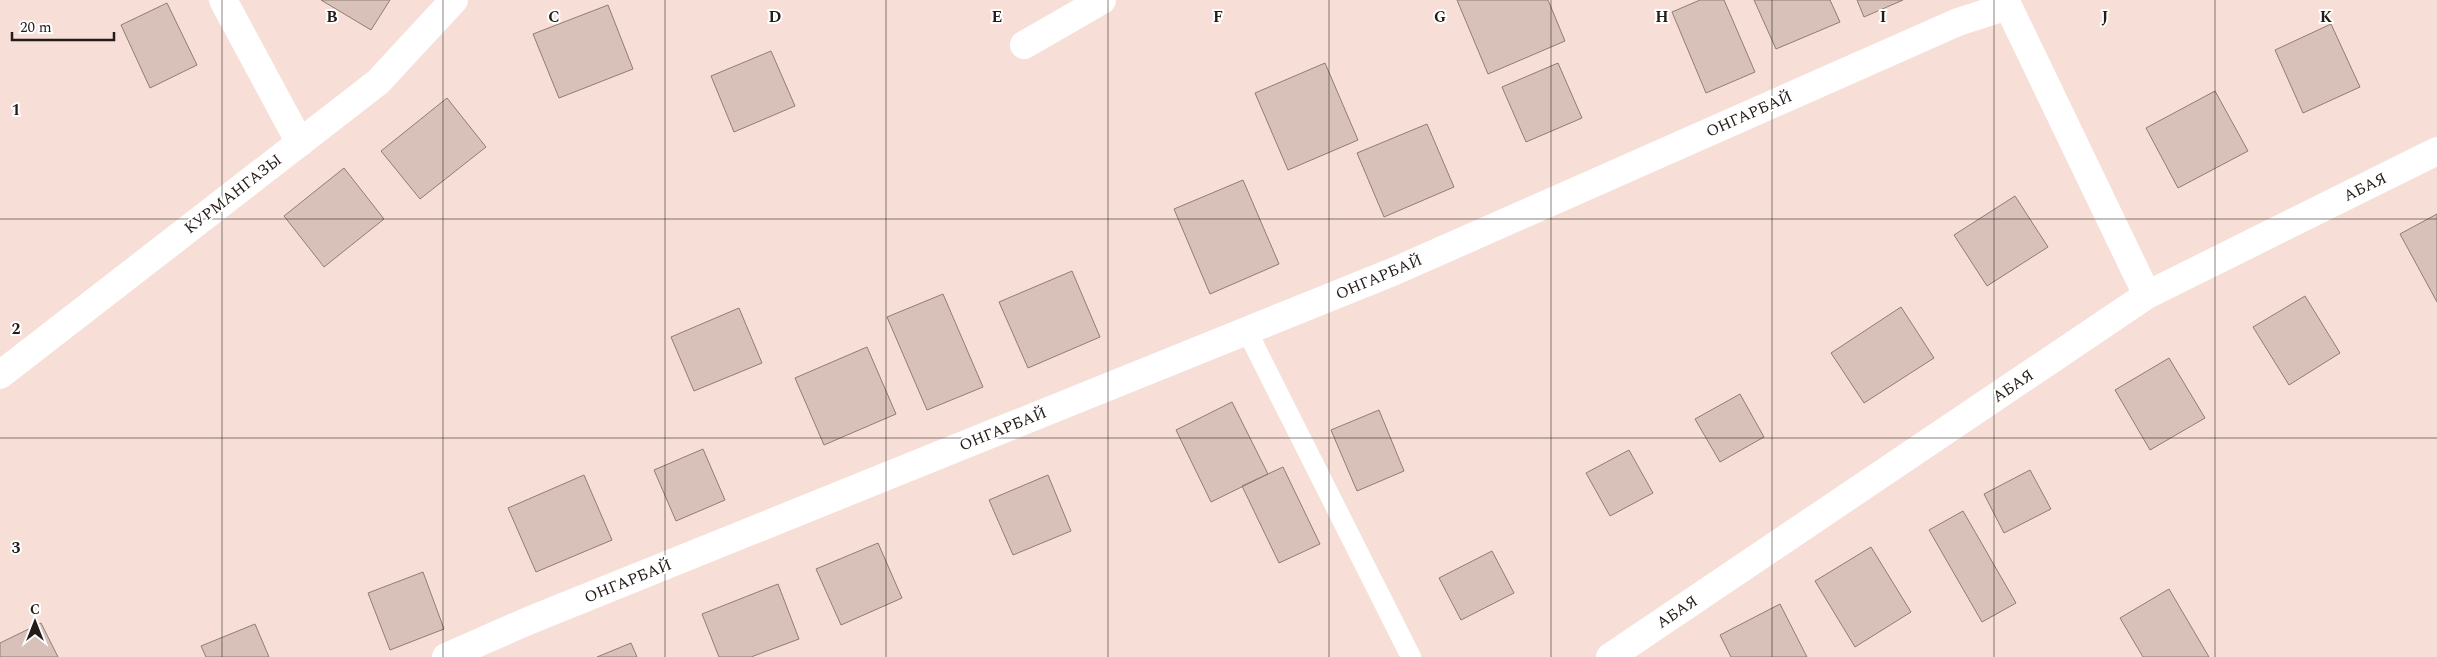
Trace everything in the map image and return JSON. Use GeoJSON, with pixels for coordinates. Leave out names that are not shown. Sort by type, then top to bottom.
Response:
{"type":"FeatureCollection","features":[{"type":"Feature","properties":{"kind":"street"},"geometry":{"type":"LineString","coordinates":[[223,0],[300,143]]}},
{"type":"Feature","properties":{"kind":"street","name":"КУРМАНГАЗЫ"},"geometry":{"type":"LineString","coordinates":[[0,375],[378,82],[454,0]]}},
{"type":"Feature","properties":{"kind":"street"},"geometry":{"type":"LineString","coordinates":[[1024,45],[1102,0]]}},
{"type":"Feature","properties":{"kind":"street","name":"ОНГАРБАЙ"},"geometry":{"type":"LineString","coordinates":[[446,657],[538,617],[1395,271],[1958,22],[2008,6],[2147,295]]}},
{"type":"Feature","properties":{"kind":"street","name":"АБАЯ"},"geometry":{"type":"LineString","coordinates":[[1610,657],[2147,295],[2437,151]]}},
{"type":"Feature","properties":{"kind":"lane"},"geometry":{"type":"LineString","coordinates":[[1247,331],[1411,657]]}},
{"type":"Feature","properties":{"kind":"building"},"geometry":{"type":"Polygon","coordinates":[[[321,0],[390,0],[371,30],[321,0]]]}},
{"type":"Feature","properties":{"kind":"building"},"geometry":{"type":"Polygon","coordinates":[[[1457,0],[1548,0],[1565,41],[1488,74],[1457,0]]]}},
{"type":"Feature","properties":{"kind":"building"},"geometry":{"type":"Polygon","coordinates":[[[1700,0],[1724,0],[1755,72],[1706,93],[1672,12],[1700,0]]]}},
{"type":"Feature","properties":{"kind":"building"},"geometry":{"type":"Polygon","coordinates":[[[1754,0],[1830,0],[1840,22],[1776,49],[1754,0]]]}},
{"type":"Feature","properties":{"kind":"building"},"geometry":{"type":"Polygon","coordinates":[[[1857,0],[1903,0],[1864,17],[1857,0]]]}},
{"type":"Feature","properties":{"kind":"building"},"geometry":{"type":"Polygon","coordinates":[[[167,3],[197,65],[150,88],[121,25],[167,3]]]}},
{"type":"Feature","properties":{"kind":"building"},"geometry":{"type":"Polygon","coordinates":[[[608,5],[633,69],[559,98],[533,34],[608,5]]]}},
{"type":"Feature","properties":{"kind":"building"},"geometry":{"type":"Polygon","coordinates":[[[2331,24],[2360,87],[2303,113],[2275,50],[2331,24]]]}},
{"type":"Feature","properties":{"kind":"building"},"geometry":{"type":"Polygon","coordinates":[[[771,51],[795,106],[734,132],[711,76],[771,51]]]}},
{"type":"Feature","properties":{"kind":"building"},"geometry":{"type":"Polygon","coordinates":[[[1325,63],[1358,140],[1288,170],[1255,93],[1325,63]]]}},
{"type":"Feature","properties":{"kind":"building"},"geometry":{"type":"Polygon","coordinates":[[[1558,63],[1582,118],[1526,142],[1502,87],[1558,63]]]}},
{"type":"Feature","properties":{"kind":"building"},"geometry":{"type":"Polygon","coordinates":[[[2215,91],[2248,151],[2178,188],[2146,128],[2215,91]]]}},
{"type":"Feature","properties":{"kind":"building"},"geometry":{"type":"Polygon","coordinates":[[[447,98],[486,147],[420,199],[381,151],[447,98]]]}},
{"type":"Feature","properties":{"kind":"building"},"geometry":{"type":"Polygon","coordinates":[[[1427,124],[1454,187],[1384,217],[1357,153],[1427,124]]]}},
{"type":"Feature","properties":{"kind":"building"},"geometry":{"type":"Polygon","coordinates":[[[344,168],[384,219],[324,267],[284,216],[344,168]]]}},
{"type":"Feature","properties":{"kind":"building"},"geometry":{"type":"Polygon","coordinates":[[[1243,180],[1279,264],[1210,294],[1174,209],[1243,180]]]}},
{"type":"Feature","properties":{"kind":"building"},"geometry":{"type":"Polygon","coordinates":[[[2015,196],[2048,247],[1987,286],[1954,235],[2015,196]]]}},
{"type":"Feature","properties":{"kind":"building"},"geometry":{"type":"Polygon","coordinates":[[[2437,214],[2437,302],[2400,234],[2437,214]]]}},
{"type":"Feature","properties":{"kind":"building"},"geometry":{"type":"Polygon","coordinates":[[[1072,271],[1100,337],[1028,368],[999,302],[1072,271]]]}},
{"type":"Feature","properties":{"kind":"building"},"geometry":{"type":"Polygon","coordinates":[[[943,294],[983,387],[927,410],[887,317],[943,294]]]}},
{"type":"Feature","properties":{"kind":"building"},"geometry":{"type":"Polygon","coordinates":[[[2305,296],[2340,353],[2289,385],[2253,327],[2305,296]]]}},
{"type":"Feature","properties":{"kind":"building"},"geometry":{"type":"Polygon","coordinates":[[[1901,307],[1934,358],[1864,403],[1831,353],[1901,307]]]}},
{"type":"Feature","properties":{"kind":"building"},"geometry":{"type":"Polygon","coordinates":[[[739,308],[762,363],[694,391],[671,337],[739,308]]]}},
{"type":"Feature","properties":{"kind":"building"},"geometry":{"type":"Polygon","coordinates":[[[867,347],[896,414],[824,445],[795,378],[867,347]]]}},
{"type":"Feature","properties":{"kind":"building"},"geometry":{"type":"Polygon","coordinates":[[[2169,358],[2205,418],[2150,450],[2115,390],[2169,358]]]}},
{"type":"Feature","properties":{"kind":"building"},"geometry":{"type":"Polygon","coordinates":[[[1740,394],[1764,437],[1720,462],[1695,419],[1740,394]]]}},
{"type":"Feature","properties":{"kind":"building"},"geometry":{"type":"Polygon","coordinates":[[[1232,402],[1268,474],[1211,502],[1176,430],[1232,402]]]}},
{"type":"Feature","properties":{"kind":"building"},"geometry":{"type":"Polygon","coordinates":[[[1379,410],[1404,471],[1357,491],[1331,430],[1379,410]]]}},
{"type":"Feature","properties":{"kind":"building"},"geometry":{"type":"Polygon","coordinates":[[[703,449],[725,500],[676,521],[654,470],[703,449]]]}},
{"type":"Feature","properties":{"kind":"building"},"geometry":{"type":"Polygon","coordinates":[[[1629,450],[1653,493],[1610,516],[1586,473],[1629,450]]]}},
{"type":"Feature","properties":{"kind":"building"},"geometry":{"type":"Polygon","coordinates":[[[1283,467],[1320,544],[1279,563],[1242,486],[1283,467]]]}},
{"type":"Feature","properties":{"kind":"building"},"geometry":{"type":"Polygon","coordinates":[[[2030,470],[2051,509],[2004,533],[1984,494],[2030,470]]]}},
{"type":"Feature","properties":{"kind":"building"},"geometry":{"type":"Polygon","coordinates":[[[584,475],[612,540],[536,572],[508,508],[584,475]]]}},
{"type":"Feature","properties":{"kind":"building"},"geometry":{"type":"Polygon","coordinates":[[[1048,475],[1071,531],[1013,555],[989,500],[1048,475]]]}},
{"type":"Feature","properties":{"kind":"building"},"geometry":{"type":"Polygon","coordinates":[[[1963,511],[2016,603],[1982,622],[1929,530],[1963,511]]]}},
{"type":"Feature","properties":{"kind":"building"},"geometry":{"type":"Polygon","coordinates":[[[878,543],[902,598],[841,625],[816,569],[878,543]]]}},
{"type":"Feature","properties":{"kind":"building"},"geometry":{"type":"Polygon","coordinates":[[[1871,547],[1911,612],[1855,647],[1815,581],[1871,547]]]}},
{"type":"Feature","properties":{"kind":"building"},"geometry":{"type":"Polygon","coordinates":[[[1492,551],[1514,593],[1461,620],[1439,578],[1492,551]]]}},
{"type":"Feature","properties":{"kind":"building"},"geometry":{"type":"Polygon","coordinates":[[[423,572],[444,629],[390,650],[368,593],[423,572]]]}},
{"type":"Feature","properties":{"kind":"building"},"geometry":{"type":"Polygon","coordinates":[[[778,584],[799,639],[751,657],[719,657],[702,614],[778,584]]]}},
{"type":"Feature","properties":{"kind":"building"},"geometry":{"type":"Polygon","coordinates":[[[2169,589],[2209,657],[2143,657],[2120,618],[2169,589]]]}},
{"type":"Feature","properties":{"kind":"building"},"geometry":{"type":"Polygon","coordinates":[[[1780,604],[1807,657],[1731,657],[1720,635],[1780,604]]]}},
{"type":"Feature","properties":{"kind":"building"},"geometry":{"type":"Polygon","coordinates":[[[41,623],[58,657],[0,657],[0,643],[41,623]]]}},
{"type":"Feature","properties":{"kind":"building"},"geometry":{"type":"Polygon","coordinates":[[[255,624],[269,657],[206,657],[201,646],[255,624]]]}},
{"type":"Feature","properties":{"kind":"building"},"geometry":{"type":"Polygon","coordinates":[[[631,643],[637,657],[597,657],[631,643]]]}}]}
